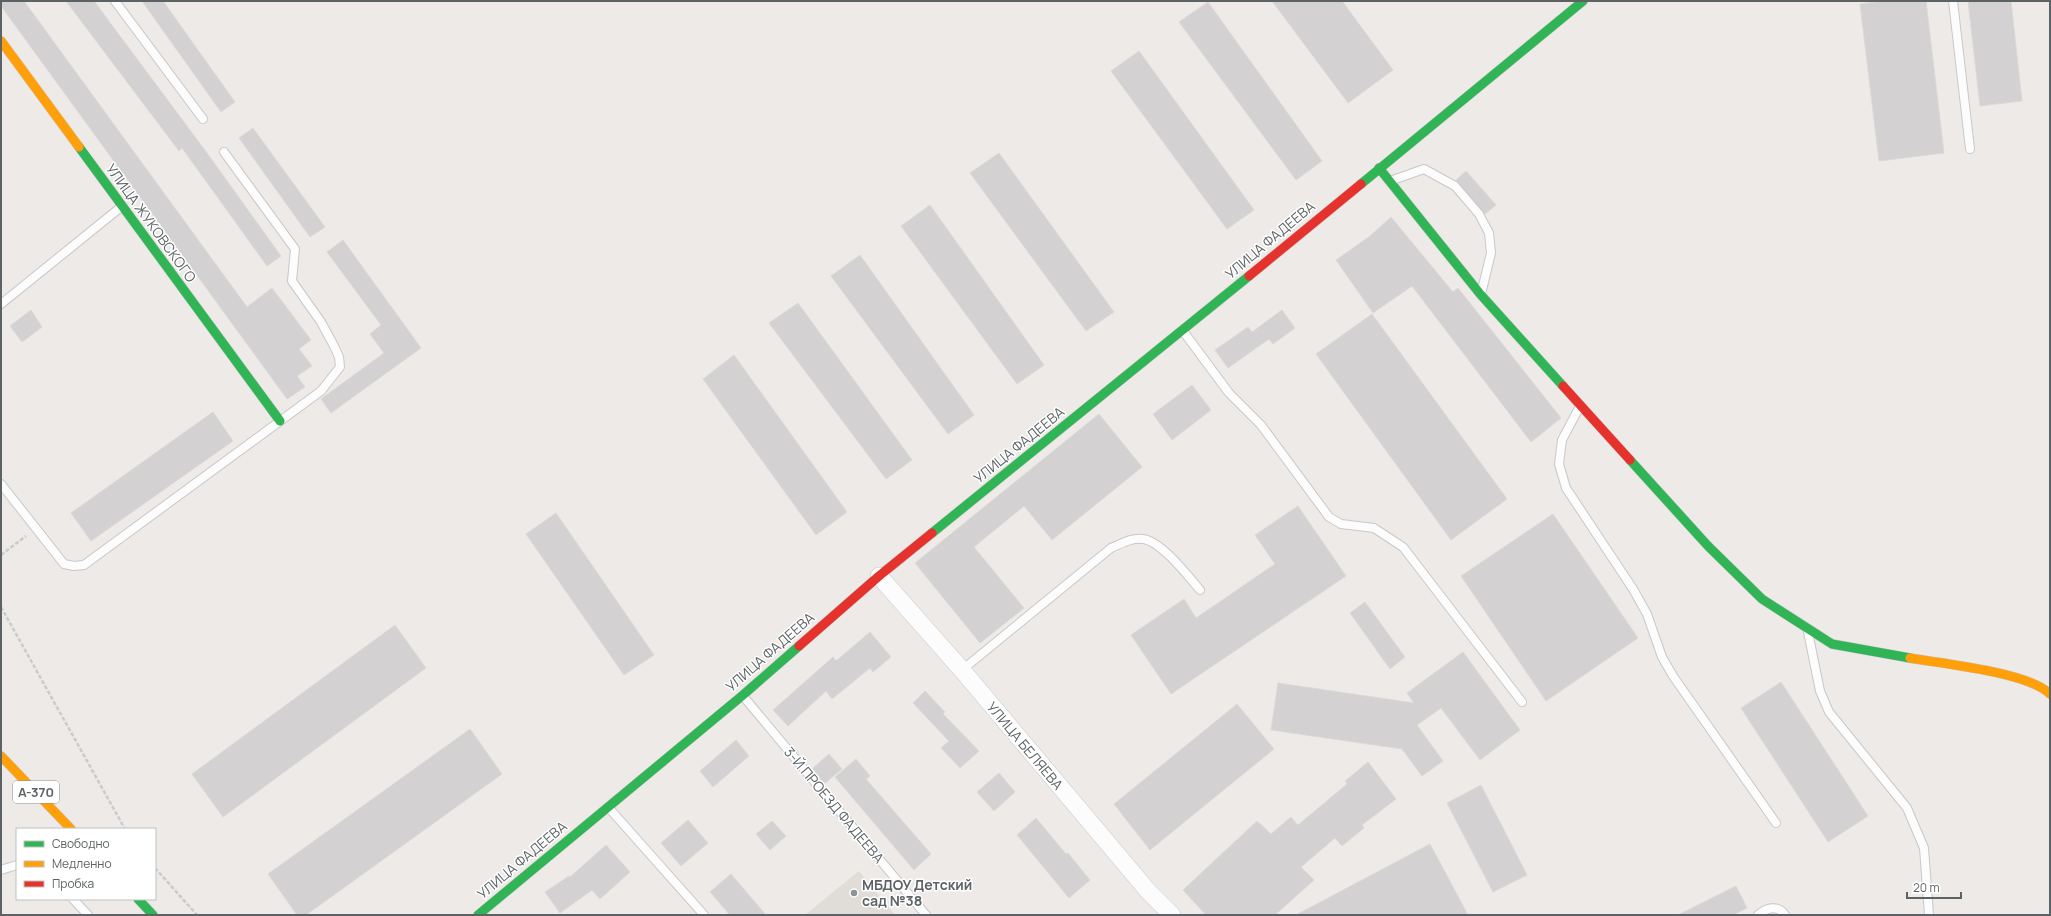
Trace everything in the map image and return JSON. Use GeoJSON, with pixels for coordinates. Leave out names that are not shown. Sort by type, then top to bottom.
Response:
{"type":"FeatureCollection","features":[{"type":"Feature","properties":{"kind":"main road","name":"УЛИЦА ФАДЕЕВА"},"geometry":{"type":"LineString","coordinates":[[478,915],[743,695],[879,576],[1182,331],[1583,1]]}},
{"type":"Feature","properties":{"kind":"main road","name":"УЛИЦА ЖУКОВСКОГО"},"geometry":{"type":"LineString","coordinates":[[1,41],[121,207],[280,421]]}},
{"type":"Feature","properties":{"kind":"main road"},"geometry":{"type":"LineString","coordinates":[[1379,168],[1481,295],[1708,546],[1762,598],[1832,644],[2014,676],[2043,687],[2050,694]]}},
{"type":"Feature","properties":{"kind":"main road","name":"А-370"},"geometry":{"type":"LineString","coordinates":[[1,756],[70,828]]}},
{"type":"Feature","properties":{"kind":"main road"},"geometry":{"type":"LineString","coordinates":[[139,900],[153,915]]}},
{"type":"Feature","properties":{"kind":"street","name":"УЛИЦА БЕЛЯЕВА"},"geometry":{"type":"LineString","coordinates":[[879,576],[962,670],[1148,891],[1172,915]]}},
{"type":"Feature","properties":{"kind":"lane"},"geometry":{"type":"LineString","coordinates":[[115,1],[203,119]]}},
{"type":"Feature","properties":{"kind":"lane"},"geometry":{"type":"LineString","coordinates":[[1953,1],[1970,149]]}},
{"type":"Feature","properties":{"kind":"lane"},"geometry":{"type":"LineString","coordinates":[[1,484],[64,564],[74,566],[84,565],[322,391],[340,367],[339,357],[321,322],[292,281],[295,249],[224,152]]}},
{"type":"Feature","properties":{"kind":"lane"},"geometry":{"type":"LineString","coordinates":[[1389,181],[1424,169],[1455,186],[1479,214],[1489,233],[1491,253],[1481,295]]}},
{"type":"Feature","properties":{"kind":"lane"},"geometry":{"type":"LineString","coordinates":[[1,304],[121,207]]}},
{"type":"Feature","properties":{"kind":"lane"},"geometry":{"type":"LineString","coordinates":[[1182,331],[1229,393],[1262,425],[1329,517],[1341,524],[1374,528],[1403,547],[1522,702]]}},
{"type":"Feature","properties":{"kind":"lane"},"geometry":{"type":"LineString","coordinates":[[1581,405],[1562,440],[1559,464],[1566,488],[1633,590],[1647,614],[1662,657],[1672,676],[1776,823]]}},
{"type":"Feature","properties":{"kind":"lane"},"geometry":{"type":"LineString","coordinates":[[962,670],[1111,548],[1129,540],[1144,539],[1158,545],[1200,590]]}},
{"type":"Feature","properties":{"kind":"lane"},"geometry":{"type":"LineString","coordinates":[[1807,628],[1820,691],[1829,712],[1907,808],[1924,848],[1929,915]]}},
{"type":"Feature","properties":{"kind":"lane","name":"3-Й ПРОЕЗД ФАДЕЕВА"},"geometry":{"type":"LineString","coordinates":[[743,695],[926,915]]}},
{"type":"Feature","properties":{"kind":"lane"},"geometry":{"type":"LineString","coordinates":[[608,806],[704,915]]}},
{"type":"Feature","properties":{"kind":"lane"},"geometry":{"type":"LineString","coordinates":[[1,870],[16,865]]}},
{"type":"Feature","properties":{"kind":"lane"},"geometry":{"type":"LineString","coordinates":[[74,900],[88,915]]}},
{"type":"Feature","properties":{"kind":"lane"},"geometry":{"type":"LineString","coordinates":[[1758,915],[1764,910],[1775,907],[1782,911],[1785,915]]}},
{"type":"Feature","properties":{"kind":"path"},"geometry":{"type":"LineString","coordinates":[[1,555],[36,529]]}},
{"type":"Feature","properties":{"kind":"path"},"geometry":{"type":"LineString","coordinates":[[1,607],[124,828]]}},
{"type":"Feature","properties":{"kind":"path"},"geometry":{"type":"LineString","coordinates":[[156,869],[198,915]]}},
{"type":"Feature","properties":{"kind":"shaded area","name":"МБДОУ Детский сад №38"},"geometry":{"type":"Polygon","coordinates":[[[859,871],[895,915],[805,915],[859,871]]]}},
{"type":"Feature","properties":{"kind":"building"},"geometry":{"type":"Polygon","coordinates":[[[1,1],[24,1],[247,307],[272,288],[311,340],[299,349],[312,366],[297,376],[305,387],[287,399],[1,6],[1,1]]]}},
{"type":"Feature","properties":{"kind":"building"},"geometry":{"type":"Polygon","coordinates":[[[66,1],[94,1],[207,153],[281,256],[267,266],[182,148],[179,151],[66,1]]]}},
{"type":"Feature","properties":{"kind":"building"},"geometry":{"type":"Polygon","coordinates":[[[142,1],[163,1],[235,102],[221,112],[142,1]]]}},
{"type":"Feature","properties":{"kind":"building"},"geometry":{"type":"Polygon","coordinates":[[[1272,1],[1342,1],[1393,70],[1348,103],[1272,1]]]}},
{"type":"Feature","properties":{"kind":"building"},"geometry":{"type":"Polygon","coordinates":[[[1883,1],[1926,1],[1944,153],[1879,161],[1860,4],[1883,1]]]}},
{"type":"Feature","properties":{"kind":"building"},"geometry":{"type":"Polygon","coordinates":[[[1968,1],[2011,1],[2022,101],[1980,106],[1968,1]]]}},
{"type":"Feature","properties":{"kind":"building"},"geometry":{"type":"Polygon","coordinates":[[[1208,2],[1322,161],[1296,180],[1179,22],[1208,2]]]}},
{"type":"Feature","properties":{"kind":"building"},"geometry":{"type":"Polygon","coordinates":[[[1139,51],[1254,210],[1227,229],[1111,71],[1139,51]]]}},
{"type":"Feature","properties":{"kind":"building"},"geometry":{"type":"Polygon","coordinates":[[[253,128],[325,227],[310,237],[239,138],[253,128]]]}},
{"type":"Feature","properties":{"kind":"building"},"geometry":{"type":"Polygon","coordinates":[[[999,153],[1114,312],[1086,331],[970,173],[999,153]]]}},
{"type":"Feature","properties":{"kind":"building"},"geometry":{"type":"Polygon","coordinates":[[[1466,171],[1496,205],[1485,214],[1456,180],[1466,171]]]}},
{"type":"Feature","properties":{"kind":"building"},"geometry":{"type":"Polygon","coordinates":[[[930,205],[1044,365],[1017,384],[901,226],[930,205]]]}},
{"type":"Feature","properties":{"kind":"building"},"geometry":{"type":"Polygon","coordinates":[[[1391,217],[1453,292],[1458,288],[1561,418],[1531,442],[1412,286],[1373,313],[1336,260],[1370,236],[1391,217]]]}},
{"type":"Feature","properties":{"kind":"building"},"geometry":{"type":"Polygon","coordinates":[[[343,240],[421,348],[331,413],[321,399],[384,353],[370,334],[381,325],[327,252],[343,240]]]}},
{"type":"Feature","properties":{"kind":"building"},"geometry":{"type":"Polygon","coordinates":[[[860,255],[974,415],[948,434],[831,276],[860,255]]]}},
{"type":"Feature","properties":{"kind":"building"},"geometry":{"type":"Polygon","coordinates":[[[798,303],[912,460],[886,479],[769,323],[798,303]]]}},
{"type":"Feature","properties":{"kind":"building"},"geometry":{"type":"Polygon","coordinates":[[[31,310],[42,327],[22,342],[10,326],[31,310]]]}},
{"type":"Feature","properties":{"kind":"building"},"geometry":{"type":"Polygon","coordinates":[[[1282,310],[1295,328],[1273,344],[1269,339],[1228,368],[1215,350],[1248,327],[1252,332],[1282,310]]]}},
{"type":"Feature","properties":{"kind":"building"},"geometry":{"type":"Polygon","coordinates":[[[1372,314],[1507,499],[1451,540],[1316,354],[1372,314]]]}},
{"type":"Feature","properties":{"kind":"building"},"geometry":{"type":"Polygon","coordinates":[[[734,355],[847,512],[816,535],[703,379],[734,355]]]}},
{"type":"Feature","properties":{"kind":"building"},"geometry":{"type":"Polygon","coordinates":[[[1192,385],[1211,410],[1172,440],[1153,414],[1192,385]]]}},
{"type":"Feature","properties":{"kind":"building"},"geometry":{"type":"Polygon","coordinates":[[[213,412],[233,441],[91,541],[71,513],[213,412]]]}},
{"type":"Feature","properties":{"kind":"building"},"geometry":{"type":"Polygon","coordinates":[[[1099,414],[1142,467],[1052,540],[1024,506],[974,547],[1024,608],[980,643],[915,563],[1099,414]]]}},
{"type":"Feature","properties":{"kind":"building"},"geometry":{"type":"Polygon","coordinates":[[[1298,506],[1346,576],[1171,694],[1131,635],[1184,599],[1196,618],[1275,564],[1255,535],[1298,506]]]}},
{"type":"Feature","properties":{"kind":"building"},"geometry":{"type":"Polygon","coordinates":[[[556,513],[654,655],[624,675],[526,534],[556,513]]]}},
{"type":"Feature","properties":{"kind":"building"},"geometry":{"type":"Polygon","coordinates":[[[1553,514],[1638,638],[1546,701],[1461,576],[1553,514]]]}},
{"type":"Feature","properties":{"kind":"building"},"geometry":{"type":"Polygon","coordinates":[[[1365,602],[1405,657],[1390,669],[1350,613],[1365,602]]]}},
{"type":"Feature","properties":{"kind":"building"},"geometry":{"type":"Polygon","coordinates":[[[395,625],[426,668],[223,817],[192,774],[395,625]]]}},
{"type":"Feature","properties":{"kind":"building"},"geometry":{"type":"Polygon","coordinates":[[[870,632],[891,657],[873,672],[870,668],[832,699],[826,691],[788,726],[773,710],[833,657],[836,661],[870,632]]]}},
{"type":"Feature","properties":{"kind":"building"},"geometry":{"type":"Polygon","coordinates":[[[1463,652],[1520,730],[1480,760],[1441,708],[1417,725],[1443,761],[1422,776],[1402,749],[1271,730],[1278,683],[1414,703],[1407,693],[1463,652]]]}},
{"type":"Feature","properties":{"kind":"building"},"geometry":{"type":"Polygon","coordinates":[[[1781,682],[1868,816],[1828,842],[1741,708],[1781,682]]]}},
{"type":"Feature","properties":{"kind":"building"},"geometry":{"type":"Polygon","coordinates":[[[925,691],[945,712],[943,714],[979,751],[960,768],[941,748],[949,741],[913,703],[925,691]]]}},
{"type":"Feature","properties":{"kind":"building"},"geometry":{"type":"Polygon","coordinates":[[[1237,704],[1274,749],[1150,850],[1114,804],[1237,704]]]}},
{"type":"Feature","properties":{"kind":"building"},"geometry":{"type":"Polygon","coordinates":[[[470,729],[502,774],[306,915],[297,915],[268,874],[470,729]]]}},
{"type":"Feature","properties":{"kind":"building"},"geometry":{"type":"Polygon","coordinates":[[[736,740],[749,756],[713,787],[700,771],[736,740]]]}},
{"type":"Feature","properties":{"kind":"building"},"geometry":{"type":"Polygon","coordinates":[[[829,754],[842,769],[824,784],[812,769],[829,754]]]}},
{"type":"Feature","properties":{"kind":"building"},"geometry":{"type":"Polygon","coordinates":[[[856,759],[870,776],[866,779],[931,854],[914,870],[835,777],[856,759]]]}},
{"type":"Feature","properties":{"kind":"building"},"geometry":{"type":"Polygon","coordinates":[[[1368,762],[1396,799],[1362,825],[1364,828],[1342,846],[1335,838],[1301,867],[1314,880],[1275,915],[1206,915],[1183,890],[1257,821],[1271,834],[1291,817],[1298,825],[1347,784],[1345,781],[1368,762]]]}},
{"type":"Feature","properties":{"kind":"building"},"geometry":{"type":"Polygon","coordinates":[[[999,773],[1015,792],[994,811],[977,792],[999,773]]]}},
{"type":"Feature","properties":{"kind":"building"},"geometry":{"type":"Polygon","coordinates":[[[1481,785],[1527,875],[1493,892],[1447,803],[1481,785]]]}},
{"type":"Feature","properties":{"kind":"building"},"geometry":{"type":"Polygon","coordinates":[[[1036,818],[1090,880],[1069,898],[1017,835],[1036,818]]]}},
{"type":"Feature","properties":{"kind":"building"},"geometry":{"type":"Polygon","coordinates":[[[688,820],[708,843],[681,866],[661,843],[688,820]]]}},
{"type":"Feature","properties":{"kind":"building"},"geometry":{"type":"Polygon","coordinates":[[[772,821],[786,836],[770,850],[756,834],[772,821]]]}},
{"type":"Feature","properties":{"kind":"building"},"geometry":{"type":"Polygon","coordinates":[[[1430,844],[1468,915],[1296,915],[1430,844]]]}},
{"type":"Feature","properties":{"kind":"building"},"geometry":{"type":"Polygon","coordinates":[[[606,845],[630,872],[600,899],[592,890],[560,913],[545,892],[569,876],[570,877],[606,845]]]}},
{"type":"Feature","properties":{"kind":"building"},"geometry":{"type":"Polygon","coordinates":[[[731,874],[766,915],[730,915],[710,892],[731,874]]]}},
{"type":"Feature","properties":{"kind":"building"},"geometry":{"type":"Polygon","coordinates":[[[1736,886],[1747,908],[1733,915],[1678,915],[1736,886]]]}},
{"type":"Feature","properties":{"kind":"traffic: fast"},"geometry":{"type":"LineString","coordinates":[[1361,184],[1583,1]]}},
{"type":"Feature","properties":{"kind":"traffic: fast"},"geometry":{"type":"LineString","coordinates":[[79,147],[280,421]]}},
{"type":"Feature","properties":{"kind":"traffic: fast"},"geometry":{"type":"LineString","coordinates":[[1379,168],[1481,295],[1563,386]]}},
{"type":"Feature","properties":{"kind":"traffic: fast"},"geometry":{"type":"LineString","coordinates":[[932,533],[1249,276]]}},
{"type":"Feature","properties":{"kind":"traffic: fast"},"geometry":{"type":"LineString","coordinates":[[1630,460],[1708,546],[1762,599],[1832,644],[1910,658]]}},
{"type":"Feature","properties":{"kind":"traffic: fast"},"geometry":{"type":"LineString","coordinates":[[478,915],[743,695],[799,646]]}},
{"type":"Feature","properties":{"kind":"traffic: fast"},"geometry":{"type":"LineString","coordinates":[[139,900],[153,915]]}},
{"type":"Feature","properties":{"kind":"traffic: slow"},"geometry":{"type":"LineString","coordinates":[[1,41],[79,147]]}},
{"type":"Feature","properties":{"kind":"traffic: slow"},"geometry":{"type":"LineString","coordinates":[[1910,658],[1963,666],[2005,675],[2039,686],[2050,694]]}},
{"type":"Feature","properties":{"kind":"traffic: slow"},"geometry":{"type":"LineString","coordinates":[[1,756],[70,828]]}},
{"type":"Feature","properties":{"kind":"traffic: jam"},"geometry":{"type":"LineString","coordinates":[[1249,276],[1361,184]]}},
{"type":"Feature","properties":{"kind":"traffic: jam"},"geometry":{"type":"LineString","coordinates":[[1563,386],[1630,460]]}},
{"type":"Feature","properties":{"kind":"traffic: jam"},"geometry":{"type":"LineString","coordinates":[[799,646],[879,576],[932,533]]}},
{"type":"Feature","properties":{"kind":"place","name":"МБДОУ Детский сад №38"},"geometry":{"type":"Point","coordinates":[854,893]}}]}
